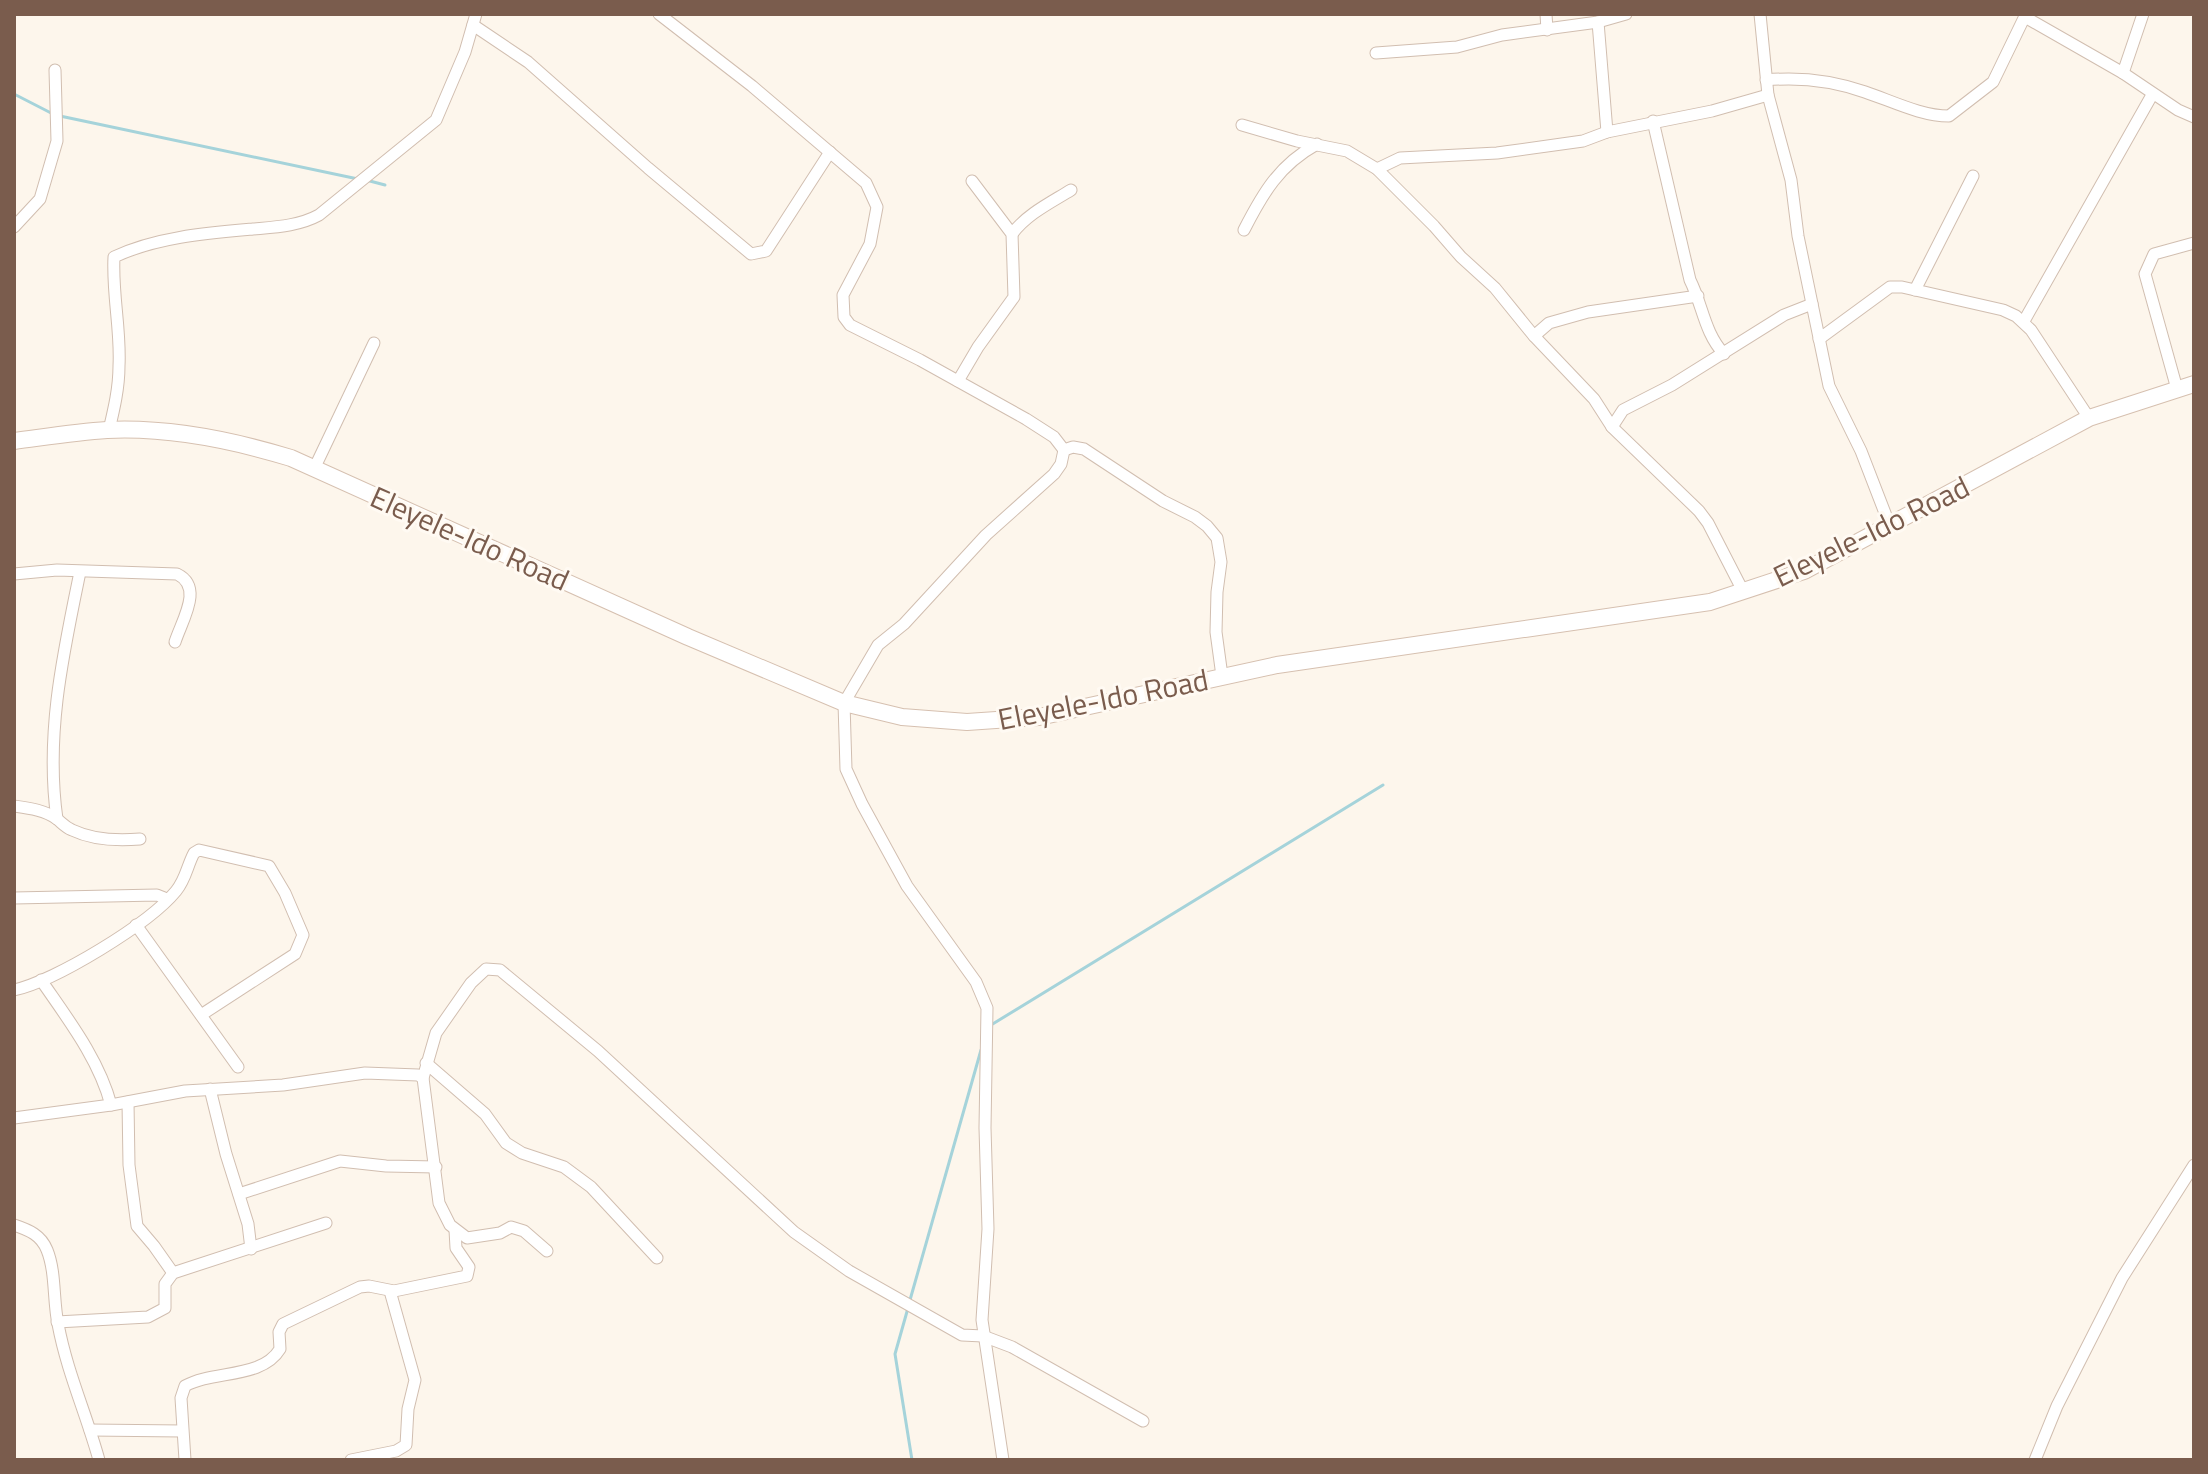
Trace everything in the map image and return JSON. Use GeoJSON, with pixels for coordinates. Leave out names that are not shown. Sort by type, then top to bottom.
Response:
{"type":"FeatureCollection","features":[{"type":"Feature","properties":{"kind":"main road","name":"Eleyele-Ido Road"},"geometry":{"type":"LineString","coordinates":[[14,441],[109,430],[176,433],[260,449],[314,469],[688,637],[844,703],[934,721],[1007,720],[1067,711],[1277,665],[1710,602],[1804,571],[2089,418],[2194,384]]}},
{"type":"Feature","properties":{"kind":"street"},"geometry":{"type":"LineString","coordinates":[[659,14],[752,86],[866,183],[877,207],[870,244],[843,295],[844,317],[858,330],[958,381],[1042,429],[1054,437],[1064,450],[1061,464],[1054,474],[986,535],[904,624],[878,645],[844,703],[846,769],[856,793],[907,886],[976,982],[987,1008],[985,1128],[988,1229],[982,1320],[1003,1460]]}},
{"type":"Feature","properties":{"kind":"street"},"geometry":{"type":"LineString","coordinates":[[1546,14],[1547,30]]}},
{"type":"Feature","properties":{"kind":"street"},"geometry":{"type":"LineString","coordinates":[[1376,53],[1457,47],[1502,35],[1598,22],[1626,14]]}},
{"type":"Feature","properties":{"kind":"street"},"geometry":{"type":"LineString","coordinates":[[1760,14],[1768,95],[1791,180],[1798,236],[1829,386],[1861,451],[1890,526]]}},
{"type":"Feature","properties":{"kind":"street"},"geometry":{"type":"LineString","coordinates":[[2123,73],[2143,14]]}},
{"type":"Feature","properties":{"kind":"street"},"geometry":{"type":"LineString","coordinates":[[1766,80],[1790,78],[1862,90],[1919,111],[1949,116],[1993,82],[2026,16],[2123,73],[2152,95],[2194,117]]}},
{"type":"Feature","properties":{"kind":"street"},"geometry":{"type":"LineString","coordinates":[[109,430],[118,391],[120,363],[113,285],[114,257],[128,250],[172,240],[307,221],[436,120],[465,52],[474,19],[751,254],[766,251],[830,152]]}},
{"type":"Feature","properties":{"kind":"street"},"geometry":{"type":"LineString","coordinates":[[1598,22],[1607,132]]}},
{"type":"Feature","properties":{"kind":"street"},"geometry":{"type":"LineString","coordinates":[[14,227],[40,199],[57,141],[55,70]]}},
{"type":"Feature","properties":{"kind":"street"},"geometry":{"type":"LineString","coordinates":[[1377,169],[1400,158],[1526,151],[1583,141],[1607,132],[1712,111],[1768,95]]}},
{"type":"Feature","properties":{"kind":"street"},"geometry":{"type":"LineString","coordinates":[[2024,321],[2152,95]]}},
{"type":"Feature","properties":{"kind":"street"},"geometry":{"type":"LineString","coordinates":[[1653,121],[1690,280],[1712,340],[1724,354]]}},
{"type":"Feature","properties":{"kind":"street"},"geometry":{"type":"LineString","coordinates":[[1242,125],[1347,151],[1377,169],[1495,288],[1534,336],[1594,399],[1612,427],[1699,511],[1743,591]]}},
{"type":"Feature","properties":{"kind":"street"},"geometry":{"type":"LineString","coordinates":[[1244,230],[1262,195],[1289,161],[1317,144]]}},
{"type":"Feature","properties":{"kind":"street"},"geometry":{"type":"LineString","coordinates":[[1915,290],[1973,176]]}},
{"type":"Feature","properties":{"kind":"street"},"geometry":{"type":"LineString","coordinates":[[958,381],[978,347],[1013,301],[1012,234],[972,181]]}},
{"type":"Feature","properties":{"kind":"street"},"geometry":{"type":"LineString","coordinates":[[1012,234],[1020,223],[1071,190]]}},
{"type":"Feature","properties":{"kind":"street"},"geometry":{"type":"LineString","coordinates":[[2177,389],[2145,274],[2154,254],[2194,243]]}},
{"type":"Feature","properties":{"kind":"street"},"geometry":{"type":"LineString","coordinates":[[1819,339],[1886,288],[1895,286],[2003,310],[2024,321],[2089,418]]}},
{"type":"Feature","properties":{"kind":"street"},"geometry":{"type":"LineString","coordinates":[[1534,336],[1549,323],[1588,312],[1698,296]]}},
{"type":"Feature","properties":{"kind":"street"},"geometry":{"type":"LineString","coordinates":[[1612,427],[1623,410],[1724,354],[1784,315],[1812,304]]}},
{"type":"Feature","properties":{"kind":"street"},"geometry":{"type":"LineString","coordinates":[[314,469],[374,343]]}},
{"type":"Feature","properties":{"kind":"street"},"geometry":{"type":"LineString","coordinates":[[1064,450],[1073,447],[1084,449],[1163,501],[1195,517],[1217,538],[1221,562],[1216,632],[1222,676]]}},
{"type":"Feature","properties":{"kind":"street"},"geometry":{"type":"LineString","coordinates":[[14,574],[57,570],[177,574],[186,579],[191,594],[175,642]]}},
{"type":"Feature","properties":{"kind":"street"},"geometry":{"type":"LineString","coordinates":[[57,819],[51,749],[57,690],[80,572]]}},
{"type":"Feature","properties":{"kind":"street"},"geometry":{"type":"LineString","coordinates":[[14,806],[38,811],[57,819],[64,827],[88,836],[118,841],[140,839]]}},
{"type":"Feature","properties":{"kind":"street"},"geometry":{"type":"LineString","coordinates":[[14,990],[41,980],[118,939],[167,899],[187,875],[192,857],[199,850],[269,866],[303,935],[303,942],[295,954],[201,1015]]}},
{"type":"Feature","properties":{"kind":"street"},"geometry":{"type":"LineString","coordinates":[[14,898],[157,895],[167,899]]}},
{"type":"Feature","properties":{"kind":"street"},"geometry":{"type":"LineString","coordinates":[[136,925],[238,1067]]}},
{"type":"Feature","properties":{"kind":"street"},"geometry":{"type":"LineString","coordinates":[[547,1251],[524,1231],[511,1227],[500,1233],[467,1238],[455,1230],[443,1215],[439,1203],[423,1078],[426,1063],[436,1033],[471,983],[486,969],[500,970],[598,1051],[794,1232],[849,1271],[954,1331],[970,1337],[983,1336],[1012,1347],[1143,1421]]}},
{"type":"Feature","properties":{"kind":"street"},"geometry":{"type":"LineString","coordinates":[[41,980],[80,1039],[111,1105]]}},
{"type":"Feature","properties":{"kind":"street"},"geometry":{"type":"LineString","coordinates":[[426,1063],[485,1114],[506,1143],[522,1153],[564,1167],[591,1187],[657,1258]]}},
{"type":"Feature","properties":{"kind":"street"},"geometry":{"type":"LineString","coordinates":[[14,1118],[210,1089],[283,1085],[365,1073],[418,1075],[423,1078]]}},
{"type":"Feature","properties":{"kind":"street"},"geometry":{"type":"LineString","coordinates":[[210,1089],[251,1249]]}},
{"type":"Feature","properties":{"kind":"street"},"geometry":{"type":"LineString","coordinates":[[128,1102],[129,1165],[137,1226],[173,1273]]}},
{"type":"Feature","properties":{"kind":"street"},"geometry":{"type":"LineString","coordinates":[[239,1194],[340,1161],[436,1167]]}},
{"type":"Feature","properties":{"kind":"street"},"geometry":{"type":"LineString","coordinates":[[2035,1460],[2057,1406],[2122,1278],[2194,1165]]}},
{"type":"Feature","properties":{"kind":"street"},"geometry":{"type":"LineString","coordinates":[[57,1322],[148,1317],[160,1312],[166,1303],[165,1284],[173,1273],[326,1223]]}},
{"type":"Feature","properties":{"kind":"street"},"geometry":{"type":"LineString","coordinates":[[14,1225],[31,1231],[41,1239],[48,1252],[57,1322],[71,1380],[99,1460]]}},
{"type":"Feature","properties":{"kind":"street"},"geometry":{"type":"LineString","coordinates":[[185,1460],[182,1393],[189,1383],[269,1361],[280,1349],[279,1332],[288,1320],[360,1287],[390,1291],[467,1276],[469,1267],[456,1248],[455,1230]]}},
{"type":"Feature","properties":{"kind":"street"},"geometry":{"type":"LineString","coordinates":[[351,1460],[396,1451],[406,1445],[408,1409],[415,1380],[390,1291]]}},
{"type":"Feature","properties":{"kind":"street"},"geometry":{"type":"LineString","coordinates":[[90,1430],[182,1431]]}},
{"type":"Feature","properties":{"kind":"waterway"},"geometry":{"type":"LineString","coordinates":[[14,94],[53,114]]}},
{"type":"Feature","properties":{"kind":"waterway"},"geometry":{"type":"LineString","coordinates":[[60,116],[358,179]]}},
{"type":"Feature","properties":{"kind":"waterway"},"geometry":{"type":"LineString","coordinates":[[366,180],[385,185]]}},
{"type":"Feature","properties":{"kind":"waterway"},"geometry":{"type":"LineString","coordinates":[[991,1025],[1383,785]]}},
{"type":"Feature","properties":{"kind":"waterway"},"geometry":{"type":"LineString","coordinates":[[910,1300],[981,1050]]}},
{"type":"Feature","properties":{"kind":"waterway"},"geometry":{"type":"LineString","coordinates":[[908,1308],[895,1354],[912,1460]]}}]}
